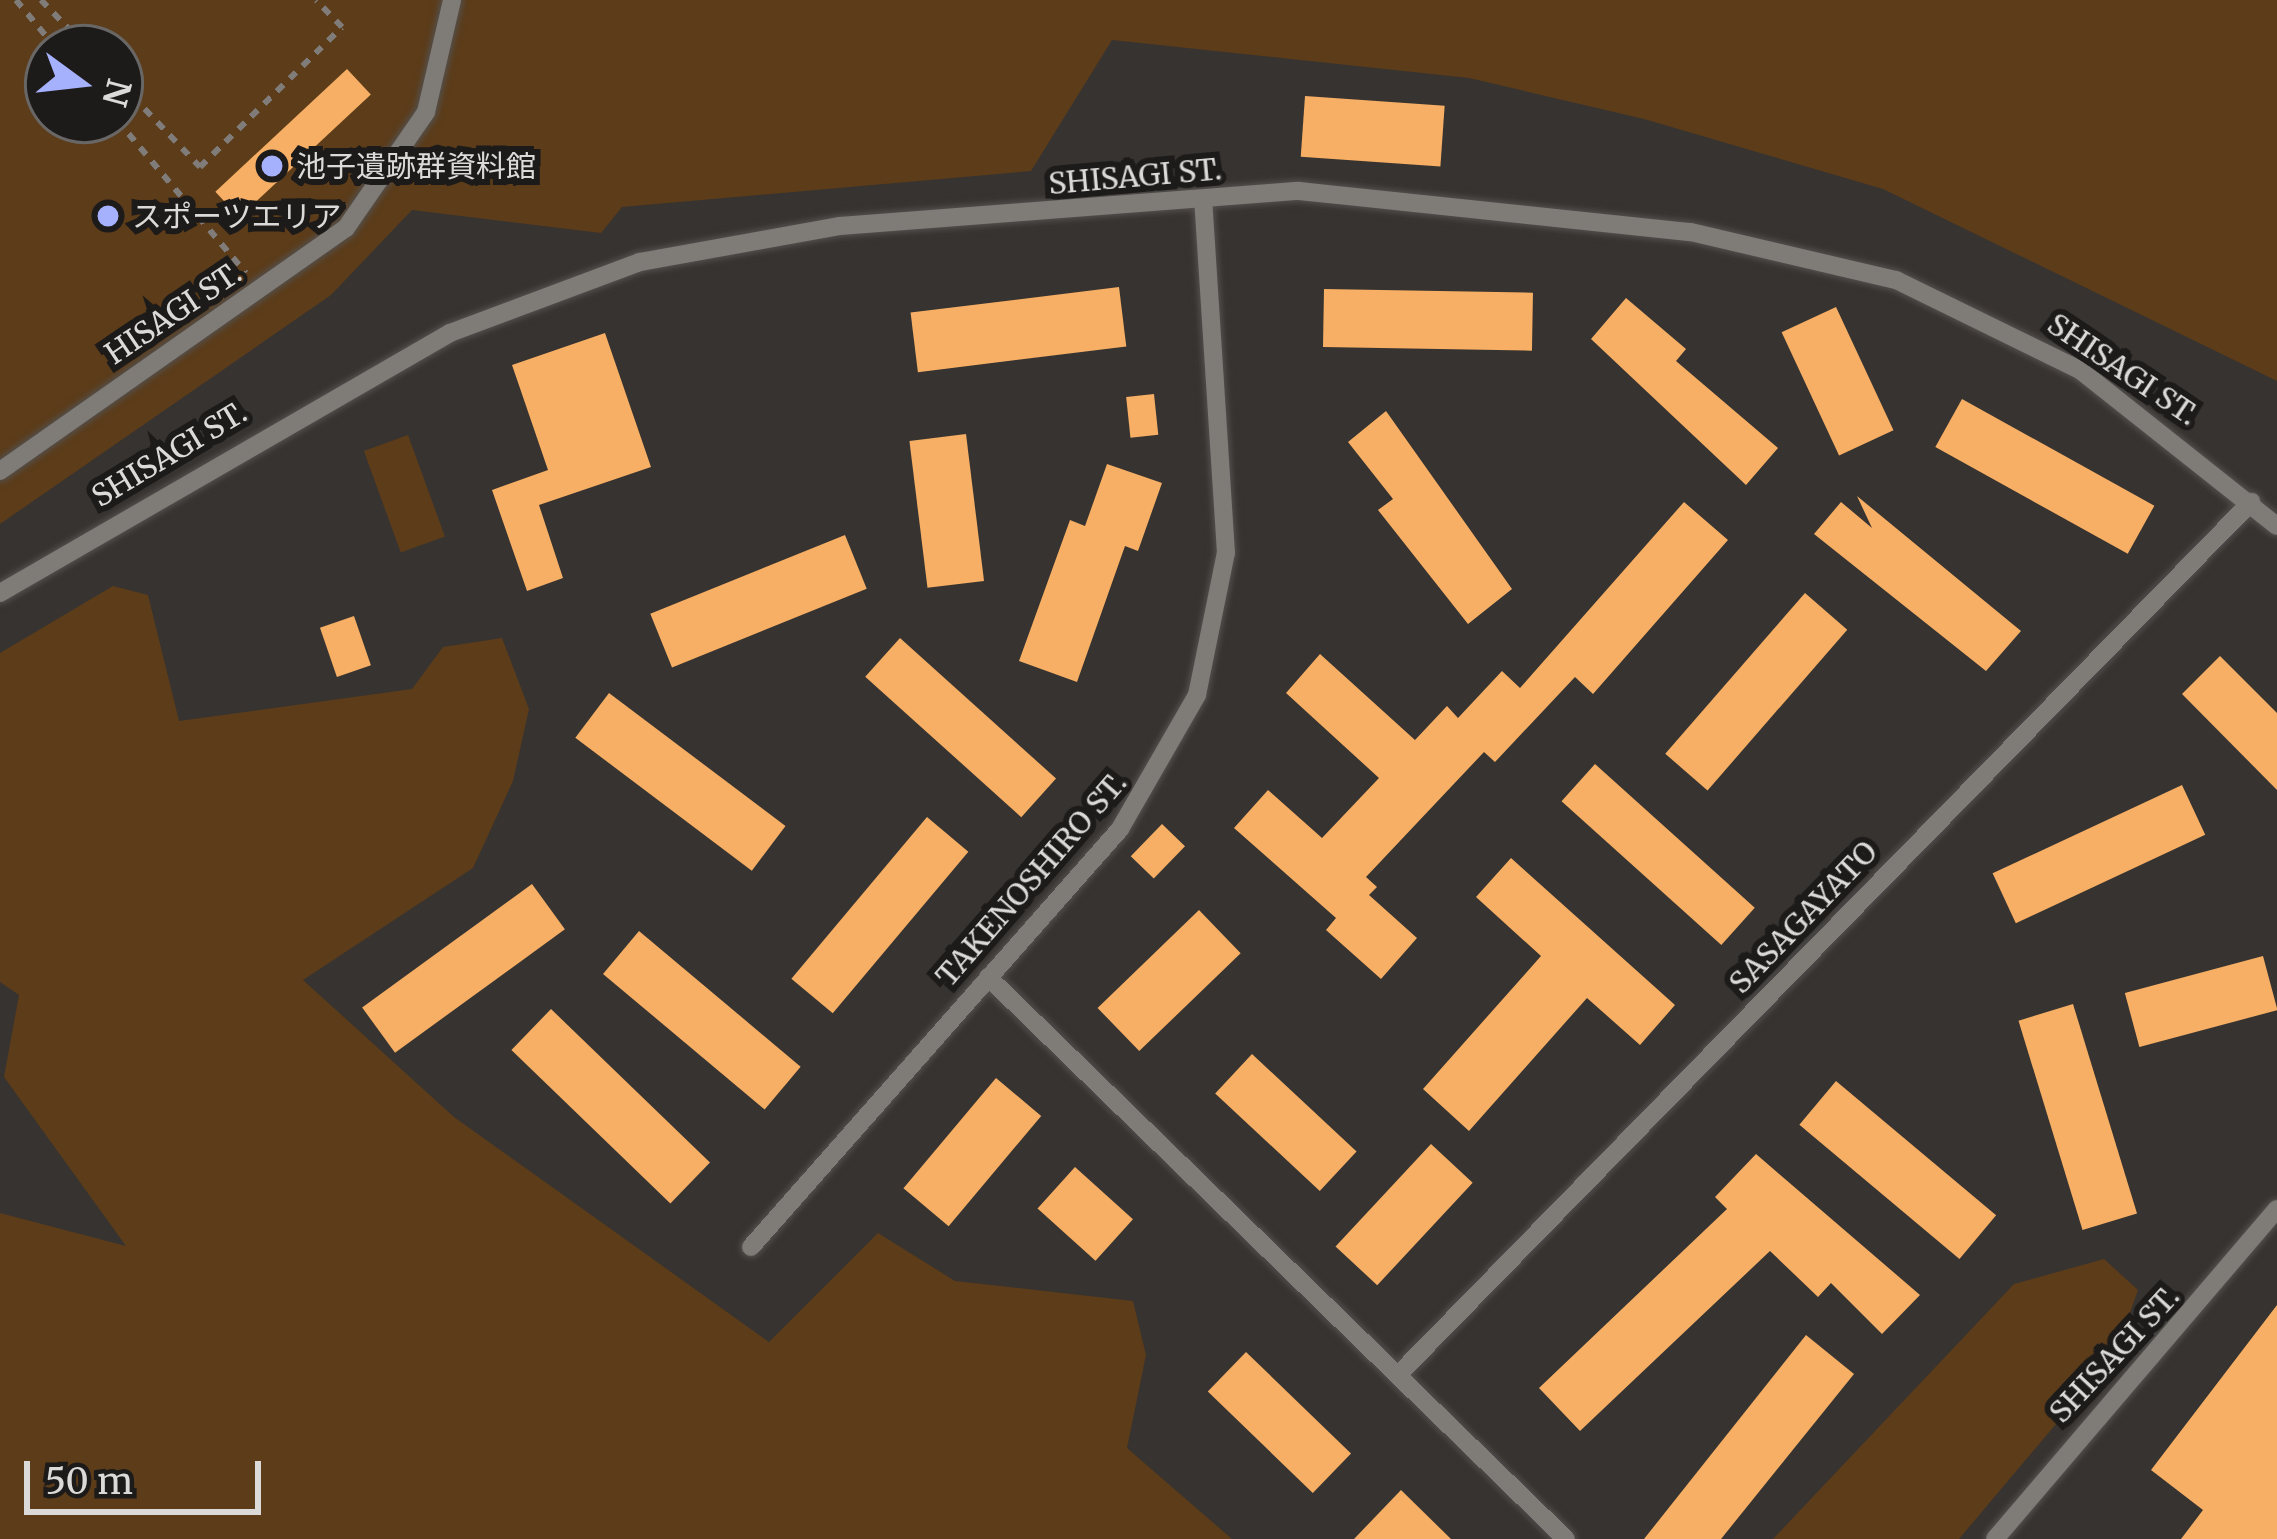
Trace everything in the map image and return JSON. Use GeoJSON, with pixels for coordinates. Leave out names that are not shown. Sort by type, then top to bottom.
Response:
{"type":"FeatureCollection","features":[{"type":"Feature","properties":{"kind":"lane","name":"HISAGI ST."},"geometry":{"type":"LineString","coordinates":[[0,471],[346,228],[426,112],[452,0]]}},
{"type":"Feature","properties":{"kind":"lane","name":"SHISAGI ST."},"geometry":{"type":"LineString","coordinates":[[0,593],[395,362],[640,262],[840,226],[1299,191],[1436,198],[1691,232],[1896,280],[2080,370],[2277,526]]}},
{"type":"Feature","properties":{"kind":"lane","name":"TAKENOSHIRO ST."},"geometry":{"type":"LineString","coordinates":[[751,1246],[1159,774],[1220,621],[1225,483],[1203,201]]}},
{"type":"Feature","properties":{"kind":"lane","name":"SASAGAYATO"},"geometry":{"type":"LineString","coordinates":[[1398,1375],[2251,502]]}},
{"type":"Feature","properties":{"kind":"lane"},"geometry":{"type":"LineString","coordinates":[[988,977],[1565,1539]]}},
{"type":"Feature","properties":{"kind":"lane","name":"SHISAGI ST."},"geometry":{"type":"LineString","coordinates":[[1995,1539],[2277,1209]]}},
{"type":"Feature","properties":{"kind":"path"},"geometry":{"type":"LineString","coordinates":[[16,0],[36,24]]}},
{"type":"Feature","properties":{"kind":"path"},"geometry":{"type":"LineString","coordinates":[[41,0],[64,24]]}},
{"type":"Feature","properties":{"kind":"path"},"geometry":{"type":"LineString","coordinates":[[144,108],[200,167],[342,27],[316,0]]}},
{"type":"Feature","properties":{"kind":"path"},"geometry":{"type":"LineString","coordinates":[[137,144],[261,290]]}},
{"type":"Feature","properties":{"kind":"shaded area"},"geometry":{"type":"Polygon","coordinates":[[[0,0],[2277,0],[2277,381],[1883,189],[1644,119],[1469,78],[1112,40],[1031,171],[622,207],[601,233],[412,210],[331,295],[0,524],[0,0]]]}},
{"type":"Feature","properties":{"kind":"shaded area"},"geometry":{"type":"Polygon","coordinates":[[[408,435],[445,536],[401,553],[364,451],[408,435]]]}},
{"type":"Feature","properties":{"kind":"shaded area"},"geometry":{"type":"Polygon","coordinates":[[[113,586],[148,595],[179,721],[412,689],[443,647],[502,638],[529,709],[513,781],[473,868],[303,980],[454,1117],[769,1342],[878,1233],[955,1281],[1133,1301],[1146,1355],[1127,1448],[1232,1539],[0,1539],[0,1213],[126,1246],[4,1077],[19,995],[0,982],[0,653],[113,586]]]}},
{"type":"Feature","properties":{"kind":"shaded area"},"geometry":{"type":"Polygon","coordinates":[[[2104,1259],[2138,1290],[2115,1354],[1959,1539],[1773,1539],[2014,1284],[2104,1259]]]}},
{"type":"Feature","properties":{"kind":"building"},"geometry":{"type":"Polygon","coordinates":[[[347,69],[371,95],[239,217],[215,192],[347,69]]]}},
{"type":"Feature","properties":{"kind":"building"},"geometry":{"type":"Polygon","coordinates":[[[1305,96],[1445,106],[1440,167],[1301,157],[1305,96]]]}},
{"type":"Feature","properties":{"kind":"building"},"geometry":{"type":"Polygon","coordinates":[[[1119,287],[1126,347],[918,372],[911,313],[1119,287]]]}},
{"type":"Feature","properties":{"kind":"building"},"geometry":{"type":"Polygon","coordinates":[[[1324,289],[1533,293],[1532,351],[1323,347],[1324,289]]]}},
{"type":"Feature","properties":{"kind":"building"},"geometry":{"type":"Polygon","coordinates":[[[1626,298],[1686,349],[1676,361],[1778,448],[1746,485],[1591,339],[1626,298]]]}},
{"type":"Feature","properties":{"kind":"building"},"geometry":{"type":"Polygon","coordinates":[[[1836,307],[1893,430],[1839,456],[1782,332],[1836,307]]]}},
{"type":"Feature","properties":{"kind":"building"},"geometry":{"type":"Polygon","coordinates":[[[605,333],[651,467],[539,505],[563,578],[527,591],[492,490],[548,470],[512,365],[605,333]]]}},
{"type":"Feature","properties":{"kind":"building"},"geometry":{"type":"Polygon","coordinates":[[[1154,394],[1158,435],[1130,438],[1126,397],[1154,394]]]}},
{"type":"Feature","properties":{"kind":"building"},"geometry":{"type":"Polygon","coordinates":[[[1962,399],[2154,506],[2128,554],[1935,447],[1962,399]]]}},
{"type":"Feature","properties":{"kind":"building"},"geometry":{"type":"Polygon","coordinates":[[[1386,411],[1512,589],[1468,624],[1378,510],[1393,499],[1348,442],[1386,411]]]}},
{"type":"Feature","properties":{"kind":"building"},"geometry":{"type":"Polygon","coordinates":[[[966,434],[984,581],[927,588],[909,441],[966,434]]]}},
{"type":"Feature","properties":{"kind":"building"},"geometry":{"type":"Polygon","coordinates":[[[1107,464],[1162,483],[1138,551],[1125,546],[1077,682],[1019,661],[1070,520],[1085,526],[1107,464]]]}},
{"type":"Feature","properties":{"kind":"building"},"geometry":{"type":"Polygon","coordinates":[[[1857,496],[2021,631],[1986,671],[1814,534],[1841,502],[1872,528],[1857,496]]]}},
{"type":"Feature","properties":{"kind":"building"},"geometry":{"type":"Polygon","coordinates":[[[1684,502],[1728,540],[1593,694],[1575,677],[1495,762],[1484,752],[1366,877],[1377,887],[1369,895],[1417,938],[1381,979],[1326,930],[1336,918],[1234,828],[1268,790],[1322,838],[1379,778],[1286,693],[1320,654],[1415,740],[1447,706],[1458,718],[1502,671],[1520,688],[1684,502]]]}},
{"type":"Feature","properties":{"kind":"building"},"geometry":{"type":"Polygon","coordinates":[[[845,535],[867,589],[672,667],[650,614],[845,535]]]}},
{"type":"Feature","properties":{"kind":"building"},"geometry":{"type":"Polygon","coordinates":[[[1805,593],[1847,630],[1708,790],[1665,754],[1805,593]]]}},
{"type":"Feature","properties":{"kind":"building"},"geometry":{"type":"Polygon","coordinates":[[[354,616],[371,665],[337,677],[320,628],[354,616]]]}},
{"type":"Feature","properties":{"kind":"building"},"geometry":{"type":"Polygon","coordinates":[[[900,638],[1056,779],[1021,817],[865,677],[900,638]]]}},
{"type":"Feature","properties":{"kind":"building"},"geometry":{"type":"Polygon","coordinates":[[[2220,656],[2277,713],[2277,790],[2182,694],[2220,656]]]}},
{"type":"Feature","properties":{"kind":"building"},"geometry":{"type":"Polygon","coordinates":[[[609,693],[785,826],[752,871],[575,738],[609,693]]]}},
{"type":"Feature","properties":{"kind":"building"},"geometry":{"type":"Polygon","coordinates":[[[1595,764],[1755,908],[1721,945],[1562,801],[1595,764]]]}},
{"type":"Feature","properties":{"kind":"building"},"geometry":{"type":"Polygon","coordinates":[[[2182,785],[2205,835],[2016,923],[1993,873],[2182,785]]]}},
{"type":"Feature","properties":{"kind":"building"},"geometry":{"type":"Polygon","coordinates":[[[927,817],[968,852],[833,1013],[791,979],[927,817]]]}},
{"type":"Feature","properties":{"kind":"building"},"geometry":{"type":"Polygon","coordinates":[[[1162,824],[1185,846],[1154,879],[1131,856],[1162,824]]]}},
{"type":"Feature","properties":{"kind":"building"},"geometry":{"type":"Polygon","coordinates":[[[1511,858],[1675,1005],[1640,1045],[1587,998],[1469,1131],[1423,1089],[1541,956],[1476,897],[1511,858]]]}},
{"type":"Feature","properties":{"kind":"building"},"geometry":{"type":"Polygon","coordinates":[[[532,884],[565,929],[395,1053],[362,1007],[532,884]]]}},
{"type":"Feature","properties":{"kind":"building"},"geometry":{"type":"Polygon","coordinates":[[[1199,910],[1241,953],[1139,1051],[1098,1008],[1199,910]]]}},
{"type":"Feature","properties":{"kind":"building"},"geometry":{"type":"Polygon","coordinates":[[[639,931],[801,1067],[765,1110],[603,974],[639,931]]]}},
{"type":"Feature","properties":{"kind":"building"},"geometry":{"type":"Polygon","coordinates":[[[2263,956],[2277,1010],[2139,1047],[2125,993],[2263,956]]]}},
{"type":"Feature","properties":{"kind":"building"},"geometry":{"type":"Polygon","coordinates":[[[2073,1004],[2137,1213],[2083,1230],[2018,1021],[2073,1004]]]}},
{"type":"Feature","properties":{"kind":"building"},"geometry":{"type":"Polygon","coordinates":[[[551,1009],[710,1163],[670,1204],[511,1050],[551,1009]]]}},
{"type":"Feature","properties":{"kind":"building"},"geometry":{"type":"Polygon","coordinates":[[[1252,1054],[1357,1152],[1320,1191],[1215,1093],[1252,1054]]]}},
{"type":"Feature","properties":{"kind":"building"},"geometry":{"type":"Polygon","coordinates":[[[996,1078],[1041,1116],[949,1226],[903,1188],[996,1078]]]}},
{"type":"Feature","properties":{"kind":"building"},"geometry":{"type":"Polygon","coordinates":[[[1836,1081],[1996,1215],[1959,1259],[1799,1125],[1836,1081]]]}},
{"type":"Feature","properties":{"kind":"building"},"geometry":{"type":"Polygon","coordinates":[[[1431,1144],[1473,1183],[1377,1285],[1336,1246],[1431,1144]]]}},
{"type":"Feature","properties":{"kind":"building"},"geometry":{"type":"Polygon","coordinates":[[[1756,1154],[1920,1295],[1882,1334],[1831,1283],[1818,1297],[1770,1251],[1580,1431],[1539,1388],[1727,1209],[1715,1197],[1756,1154]]]}},
{"type":"Feature","properties":{"kind":"building"},"geometry":{"type":"Polygon","coordinates":[[[1075,1167],[1133,1219],[1095,1261],[1038,1209],[1075,1167]]]}},
{"type":"Feature","properties":{"kind":"building"},"geometry":{"type":"Polygon","coordinates":[[[2277,1305],[2277,1539],[2181,1539],[2203,1510],[2151,1470],[2277,1305]]]}},
{"type":"Feature","properties":{"kind":"building"},"geometry":{"type":"Polygon","coordinates":[[[1806,1335],[1854,1374],[1721,1539],[1644,1539],[1806,1335]]]}},
{"type":"Feature","properties":{"kind":"building"},"geometry":{"type":"Polygon","coordinates":[[[1246,1352],[1351,1453],[1313,1493],[1208,1392],[1246,1352]]]}},
{"type":"Feature","properties":{"kind":"building"},"geometry":{"type":"Polygon","coordinates":[[[1401,1490],[1451,1539],[1354,1539],[1401,1490]]]}},
{"type":"Feature","properties":{"kind":"place","name":"池子遺跡群資料館"},"geometry":{"type":"Point","coordinates":[272,166]}},
{"type":"Feature","properties":{"kind":"place","name":"スポーツエリア"},"geometry":{"type":"Point","coordinates":[108,216]}}]}
